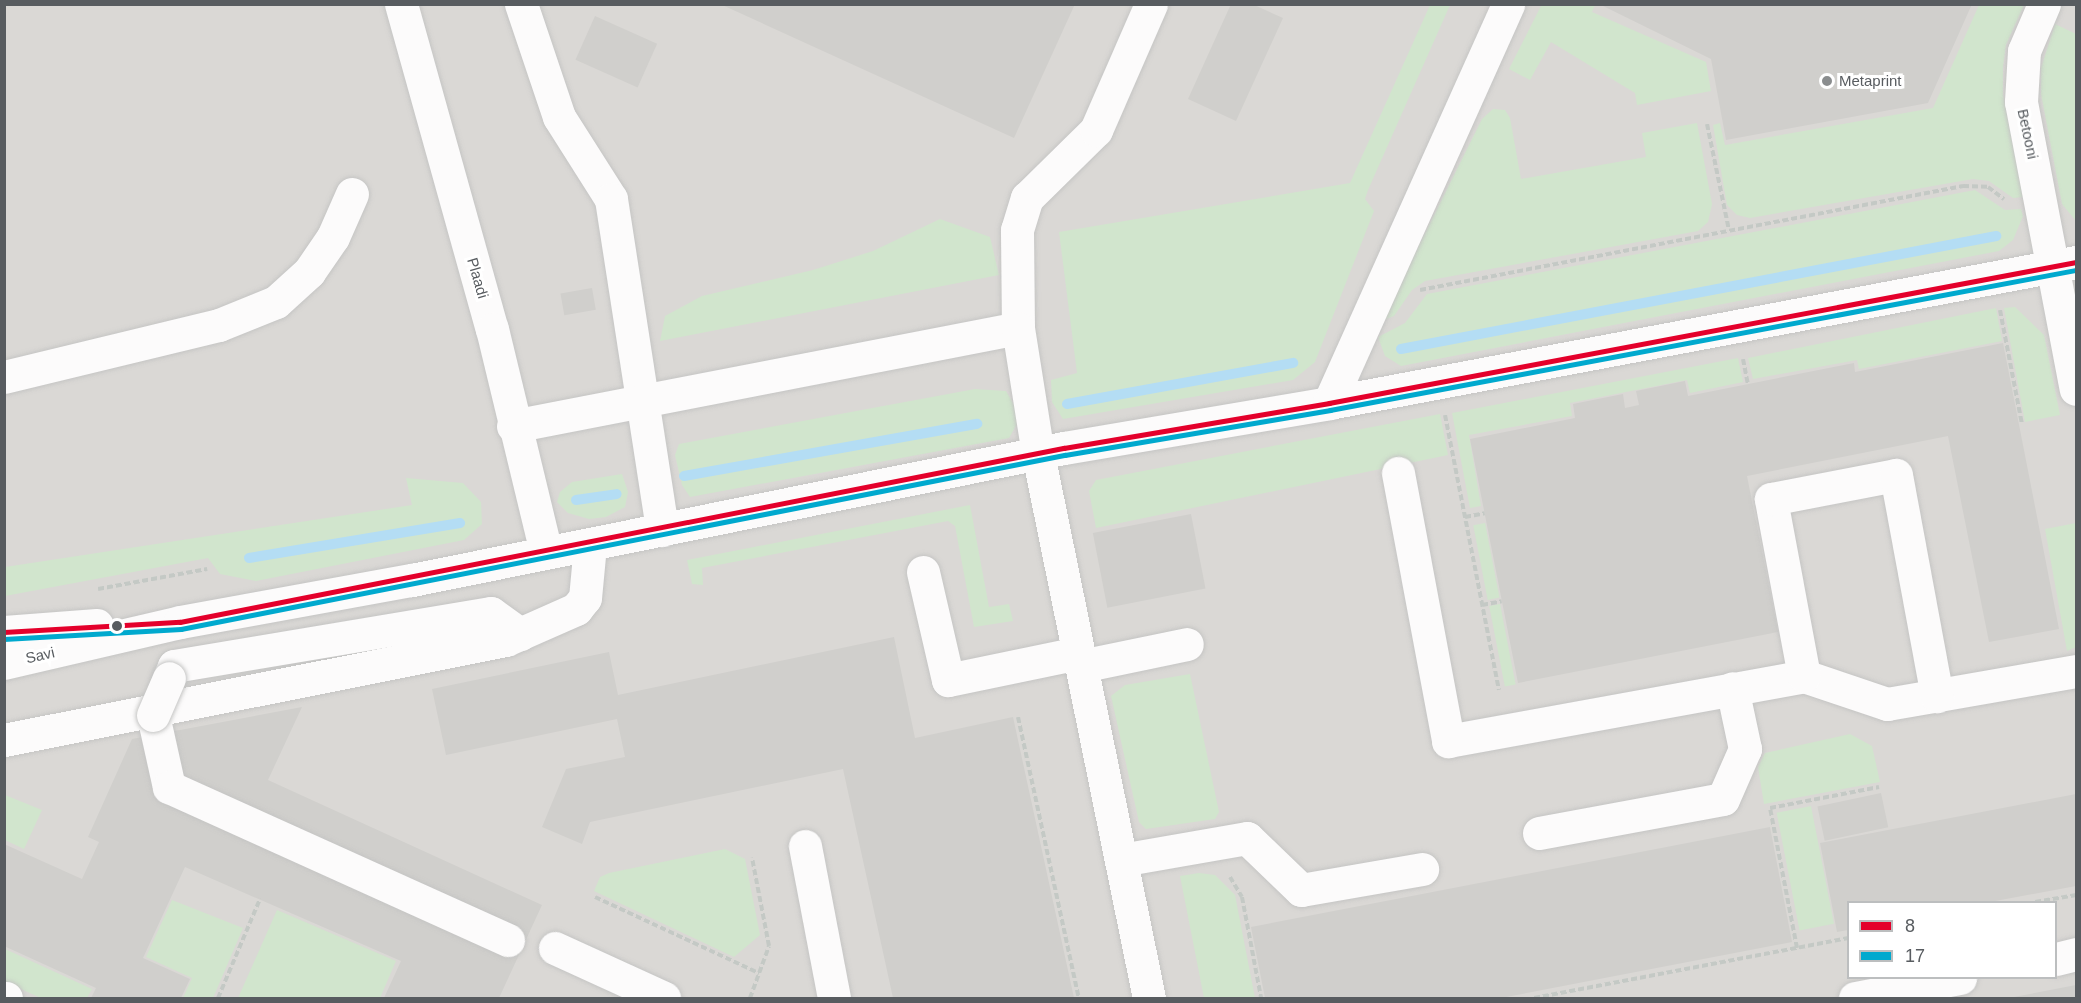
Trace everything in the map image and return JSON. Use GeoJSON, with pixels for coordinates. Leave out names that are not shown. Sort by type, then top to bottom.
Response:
{"type":"FeatureCollection","features":[{"type":"Feature","properties":{"kind":"street","name":"Plaadi"},"geometry":{"type":"LineString","coordinates":[[401,4],[492,329],[513,426],[546,553]]}},
{"type":"Feature","properties":{"kind":"street"},"geometry":{"type":"LineString","coordinates":[[521,4],[559,117],[611,199],[662,530]]}},
{"type":"Feature","properties":{"kind":"street"},"geometry":{"type":"LineString","coordinates":[[1149,999],[1038,454],[1018,328],[1017,230],[1027,198],[1096,130],[1150,4]]}},
{"type":"Feature","properties":{"kind":"street"},"geometry":{"type":"LineString","coordinates":[[1329,403],[1508,4]]}},
{"type":"Feature","properties":{"kind":"street","name":"Betooni"},"geometry":{"type":"LineString","coordinates":[[2044,4],[2024,51],[2021,102],[2042,199],[2066,264],[2076,389]]}},
{"type":"Feature","properties":{"kind":"street"},"geometry":{"type":"LineString","coordinates":[[4,377],[219,326],[276,302],[309,272],[333,237],[352,194]]}},
{"type":"Feature","properties":{"kind":"street","name":"Savi"},"geometry":{"type":"LineString","coordinates":[[4,663],[180,622],[590,545],[1038,454],[1329,403],[2066,264]]}},
{"type":"Feature","properties":{"kind":"street"},"geometry":{"type":"LineString","coordinates":[[513,426],[1018,328]]}},
{"type":"Feature","properties":{"kind":"street"},"geometry":{"type":"LineString","coordinates":[[1398,473],[1448,741],[1804,676],[1887,704],[2076,671]]}},
{"type":"Feature","properties":{"kind":"street"},"geometry":{"type":"LineString","coordinates":[[1804,676],[1771,499],[1896,475],[1937,696]]}},
{"type":"Feature","properties":{"kind":"street"},"geometry":{"type":"LineString","coordinates":[[4,740],[520,634],[576,609],[585,598],[590,545]]}},
{"type":"Feature","properties":{"kind":"street"},"geometry":{"type":"LineString","coordinates":[[923,572],[948,680],[1187,644]]}},
{"type":"Feature","properties":{"kind":"street"},"geometry":{"type":"LineString","coordinates":[[508,940],[170,788],[153,715],[174,666],[491,613],[520,634]]}},
{"type":"Feature","properties":{"kind":"street","name":"Savi"},"geometry":{"type":"LineString","coordinates":[[4,632],[180,622]]}},
{"type":"Feature","properties":{"kind":"street"},"geometry":{"type":"LineString","coordinates":[[1539,833],[1723,799],[1745,749],[1732,688]]}},
{"type":"Feature","properties":{"kind":"street"},"geometry":{"type":"LineString","coordinates":[[1121,860],[1246,838],[1301,890],[1422,869]]}},
{"type":"Feature","properties":{"kind":"street"},"geometry":{"type":"LineString","coordinates":[[805,846],[834,999]]}},
{"type":"Feature","properties":{"kind":"street"},"geometry":{"type":"LineString","coordinates":[[555,948],[664,999]]}},
{"type":"Feature","properties":{"kind":"street"},"geometry":{"type":"LineString","coordinates":[[2057,959],[2076,954]]}},
{"type":"Feature","properties":{"kind":"street"},"geometry":{"type":"LineString","coordinates":[[1855,999],[1955,979]]}},
{"type":"Feature","properties":{"kind":"path"},"geometry":{"type":"LineString","coordinates":[[1707,124],[1729,230]]}},
{"type":"Feature","properties":{"kind":"path"},"geometry":{"type":"LineString","coordinates":[[1412,297],[1436,284],[1976,184],[1988,186],[2007,202],[2042,199]]}},
{"type":"Feature","properties":{"kind":"path"},"geometry":{"type":"LineString","coordinates":[[1998,301],[2022,424]]}},
{"type":"Feature","properties":{"kind":"path"},"geometry":{"type":"LineString","coordinates":[[1741,349],[1748,384]]}},
{"type":"Feature","properties":{"kind":"path"},"geometry":{"type":"LineString","coordinates":[[1443,406],[1499,690]]}},
{"type":"Feature","properties":{"kind":"path"},"geometry":{"type":"LineString","coordinates":[[1465,517],[1485,513]]}},
{"type":"Feature","properties":{"kind":"path"},"geometry":{"type":"LineString","coordinates":[[94,589],[207,569]]}},
{"type":"Feature","properties":{"kind":"path"},"geometry":{"type":"LineString","coordinates":[[1482,605],[1502,601]]}},
{"type":"Feature","properties":{"kind":"path"},"geometry":{"type":"LineString","coordinates":[[1018,717],[1078,999]]}},
{"type":"Feature","properties":{"kind":"path"},"geometry":{"type":"LineString","coordinates":[[1797,948],[1770,808],[1880,787]]}},
{"type":"Feature","properties":{"kind":"path"},"geometry":{"type":"LineString","coordinates":[[750,999],[769,946],[752,858]]}},
{"type":"Feature","properties":{"kind":"path"},"geometry":{"type":"LineString","coordinates":[[1224,872],[1242,897],[1261,999]]}},
{"type":"Feature","properties":{"kind":"path"},"geometry":{"type":"LineString","coordinates":[[2045,901],[2076,895]]}},
{"type":"Feature","properties":{"kind":"path"},"geometry":{"type":"LineString","coordinates":[[596,897],[759,973]]}},
{"type":"Feature","properties":{"kind":"path"},"geometry":{"type":"LineString","coordinates":[[218,999],[260,899]]}},
{"type":"Feature","properties":{"kind":"path"},"geometry":{"type":"LineString","coordinates":[[1534,999],[1847,938]]}},
{"type":"Feature","properties":{"kind":"shaded area"},"geometry":{"type":"Polygon","coordinates":[[[5,5],[2076,5],[2076,998],[5,998],[5,5]]]}},
{"type":"Feature","properties":{"kind":"green space"},"geometry":{"type":"Polygon","coordinates":[[[1542,4],[1595,5],[1592,12],[1706,62],[1711,91],[1637,105],[1635,93],[1551,42],[1530,80],[1509,69],[1542,4]]]}},
{"type":"Feature","properties":{"kind":"green space"},"geometry":{"type":"Polygon","coordinates":[[[1430,5],[1450,5],[1368,190],[1365,199],[1374,211],[1315,362],[1293,380],[1063,419],[1052,402],[1051,380],[1077,373],[1059,232],[1350,183],[1430,5]]]}},
{"type":"Feature","properties":{"kind":"green space"},"geometry":{"type":"Polygon","coordinates":[[[1979,5],[2024,5],[2006,45],[2003,67],[2003,94],[2023,197],[2013,198],[1989,181],[1973,179],[1750,218],[1737,215],[1727,205],[1713,125],[1720,123],[1725,145],[1933,108],[1979,5]]]}},
{"type":"Feature","properties":{"kind":"green space"},"geometry":{"type":"Polygon","coordinates":[[[2055,24],[2076,34],[2076,221],[2062,204],[2041,94],[2041,68],[2055,24]]]}},
{"type":"Feature","properties":{"kind":"green space"},"geometry":{"type":"Polygon","coordinates":[[[1493,109],[1505,110],[1510,118],[1521,179],[1646,157],[1642,133],[1697,123],[1712,204],[1708,222],[1698,231],[1425,281],[1412,290],[1394,316],[1381,321],[1482,119],[1493,109]]]}},
{"type":"Feature","properties":{"kind":"green space"},"geometry":{"type":"Polygon","coordinates":[[[1975,190],[2005,210],[2021,209],[2023,216],[2013,240],[1999,251],[1401,366],[1385,356],[1378,337],[1405,323],[1427,294],[1975,190]]]}},
{"type":"Feature","properties":{"kind":"green space"},"geometry":{"type":"Polygon","coordinates":[[[940,219],[990,237],[999,275],[660,341],[665,316],[702,296],[813,270],[873,251],[940,219]]]}},
{"type":"Feature","properties":{"kind":"green space"},"geometry":{"type":"Polygon","coordinates":[[[2015,307],[2044,335],[2060,415],[2025,422],[2004,308],[2015,307]]]}},
{"type":"Feature","properties":{"kind":"green space"},"geometry":{"type":"Polygon","coordinates":[[[1996,308],[2002,341],[1859,369],[1857,360],[1753,379],[1748,358],[1996,308]]]}},
{"type":"Feature","properties":{"kind":"green space"},"geometry":{"type":"Polygon","coordinates":[[[1738,358],[1743,382],[1690,393],[1687,380],[1570,403],[1572,416],[1469,435],[1481,506],[1470,508],[1452,413],[1738,358]]]}},
{"type":"Feature","properties":{"kind":"green space"},"geometry":{"type":"Polygon","coordinates":[[[975,389],[1006,391],[1017,410],[1018,422],[1009,438],[690,497],[682,485],[675,455],[679,444],[975,389]]]}},
{"type":"Feature","properties":{"kind":"green space"},"geometry":{"type":"Polygon","coordinates":[[[1440,414],[1448,455],[1096,528],[1089,491],[1096,480],[1440,414]]]}},
{"type":"Feature","properties":{"kind":"green space"},"geometry":{"type":"Polygon","coordinates":[[[622,474],[628,492],[625,507],[606,517],[589,519],[568,513],[557,502],[560,492],[572,482],[622,474]]]}},
{"type":"Feature","properties":{"kind":"green space"},"geometry":{"type":"Polygon","coordinates":[[[406,478],[463,483],[481,502],[482,524],[464,540],[256,581],[220,574],[208,558],[5,596],[5,567],[412,505],[406,478]]]}},
{"type":"Feature","properties":{"kind":"green space"},"geometry":{"type":"Polygon","coordinates":[[[970,505],[989,607],[1009,604],[1013,621],[974,627],[955,526],[948,521],[702,568],[703,585],[692,584],[687,560],[970,505]]]}},
{"type":"Feature","properties":{"kind":"green space"},"geometry":{"type":"Polygon","coordinates":[[[1485,523],[1500,598],[1488,600],[1473,525],[1485,523]]]}},
{"type":"Feature","properties":{"kind":"green space"},"geometry":{"type":"Polygon","coordinates":[[[2076,523],[2076,647],[2067,651],[2045,529],[2076,523]]]}},
{"type":"Feature","properties":{"kind":"green space"},"geometry":{"type":"Polygon","coordinates":[[[1500,604],[1516,684],[1505,687],[1489,606],[1500,604]]]}},
{"type":"Feature","properties":{"kind":"green space"},"geometry":{"type":"Polygon","coordinates":[[[1190,674],[1219,812],[1215,819],[1146,829],[1139,822],[1111,696],[1125,685],[1190,674]]]}},
{"type":"Feature","properties":{"kind":"green space"},"geometry":{"type":"Polygon","coordinates":[[[1850,734],[1872,746],[1880,782],[1764,804],[1758,767],[1765,753],[1850,734]]]}},
{"type":"Feature","properties":{"kind":"green space"},"geometry":{"type":"Polygon","coordinates":[[[5,795],[42,810],[24,849],[5,840],[5,795]]]}},
{"type":"Feature","properties":{"kind":"green space"},"geometry":{"type":"Polygon","coordinates":[[[1811,806],[1834,924],[1800,930],[1777,813],[1811,806]]]}},
{"type":"Feature","properties":{"kind":"green space"},"geometry":{"type":"Polygon","coordinates":[[[725,849],[745,859],[760,935],[734,957],[594,891],[600,877],[609,873],[725,849]]]}},
{"type":"Feature","properties":{"kind":"green space"},"geometry":{"type":"Polygon","coordinates":[[[1199,873],[1215,875],[1235,895],[1255,998],[1204,998],[1180,876],[1199,873]]]}},
{"type":"Feature","properties":{"kind":"green space"},"geometry":{"type":"Polygon","coordinates":[[[172,900],[243,928],[213,998],[183,998],[192,978],[146,957],[172,900]]]}},
{"type":"Feature","properties":{"kind":"green space"},"geometry":{"type":"Polygon","coordinates":[[[277,910],[396,961],[380,998],[238,998],[277,910]]]}},
{"type":"Feature","properties":{"kind":"green space"},"geometry":{"type":"Polygon","coordinates":[[[5,949],[92,989],[87,998],[41,998],[5,982],[5,949]]]}},
{"type":"Feature","properties":{"kind":"building"},"geometry":{"type":"Polygon","coordinates":[[[720,4],[1075,4],[1014,138],[720,4]]]}},
{"type":"Feature","properties":{"kind":"building"},"geometry":{"type":"Polygon","coordinates":[[[1231,4],[1252,4],[1283,18],[1236,121],[1188,99],[1231,4]]]}},
{"type":"Feature","properties":{"kind":"building","name":"Metaprint"},"geometry":{"type":"Polygon","coordinates":[[[1599,4],[1972,4],[1928,103],[1726,140],[1711,59],[1599,4]]]}},
{"type":"Feature","properties":{"kind":"building"},"geometry":{"type":"Polygon","coordinates":[[[595,16],[657,44],[638,88],[575,60],[595,16]]]}},
{"type":"Feature","properties":{"kind":"building"},"geometry":{"type":"Polygon","coordinates":[[[592,288],[596,310],[564,315],[560,294],[592,288]]]}},
{"type":"Feature","properties":{"kind":"building"},"geometry":{"type":"Polygon","coordinates":[[[2003,343],[2059,629],[1989,642],[1948,436],[1747,476],[1778,632],[1518,683],[1470,439],[1575,418],[1573,404],[1623,394],[1625,408],[1639,405],[1636,391],[1685,381],[1688,396],[1854,363],[1855,372],[2003,343]]]}},
{"type":"Feature","properties":{"kind":"building"},"geometry":{"type":"Polygon","coordinates":[[[1191,514],[1206,589],[1107,608],[1093,533],[1191,514]]]}},
{"type":"Feature","properties":{"kind":"building"},"geometry":{"type":"Polygon","coordinates":[[[894,637],[915,738],[1013,717],[1074,998],[893,998],[843,769],[590,822],[582,844],[542,827],[566,769],[625,757],[617,719],[446,755],[432,689],[609,652],[618,695],[894,637]]]}},
{"type":"Feature","properties":{"kind":"building"},"geometry":{"type":"Polygon","coordinates":[[[302,707],[268,780],[542,905],[499,998],[384,998],[401,961],[185,867],[143,958],[190,979],[181,998],[91,998],[96,988],[4,946],[4,844],[82,879],[99,842],[88,837],[132,739],[302,707]]]}},
{"type":"Feature","properties":{"kind":"building"},"geometry":{"type":"Polygon","coordinates":[[[1881,793],[1888,827],[1825,841],[1817,807],[1881,793]]]}},
{"type":"Feature","properties":{"kind":"building"},"geometry":{"type":"Polygon","coordinates":[[[2076,794],[2076,886],[1995,901],[1847,901],[1847,930],[1837,932],[1820,843],[2076,794]]]}},
{"type":"Feature","properties":{"kind":"building"},"geometry":{"type":"Polygon","coordinates":[[[1770,827],[1792,942],[1501,998],[1265,998],[1251,927],[1770,827]]]}},
{"type":"Feature","properties":{"kind":"building"},"geometry":{"type":"Polygon","coordinates":[[[2076,985],[2076,998],[2014,998],[2014,997],[2076,985]]]}},
{"type":"Feature","properties":{"kind":"waterway"},"geometry":{"type":"LineString","coordinates":[[1401,349],[1996,236]]}},
{"type":"Feature","properties":{"kind":"waterway"},"geometry":{"type":"LineString","coordinates":[[1067,404],[1293,363]]}},
{"type":"Feature","properties":{"kind":"waterway"},"geometry":{"type":"LineString","coordinates":[[684,476],[977,424]]}},
{"type":"Feature","properties":{"kind":"waterway"},"geometry":{"type":"LineString","coordinates":[[576,500],[617,494]]}},
{"type":"Feature","properties":{"kind":"waterway"},"geometry":{"type":"LineString","coordinates":[[249,558],[460,523]]}},
{"type":"Feature","properties":{"kind":"transit line","name":"8"},"geometry":{"type":"LineString","coordinates":[[4,632],[180,622],[1064,448],[1329,403],[2076,262]]}},
{"type":"Feature","properties":{"kind":"transit line","name":"17"},"geometry":{"type":"LineString","coordinates":[[4,639],[181,629],[1065,455],[1330,410],[2076,270]]}},
{"type":"Feature","properties":{"kind":"place","name":"Metaprint"},"geometry":{"type":"Point","coordinates":[1827,81]}}]}
